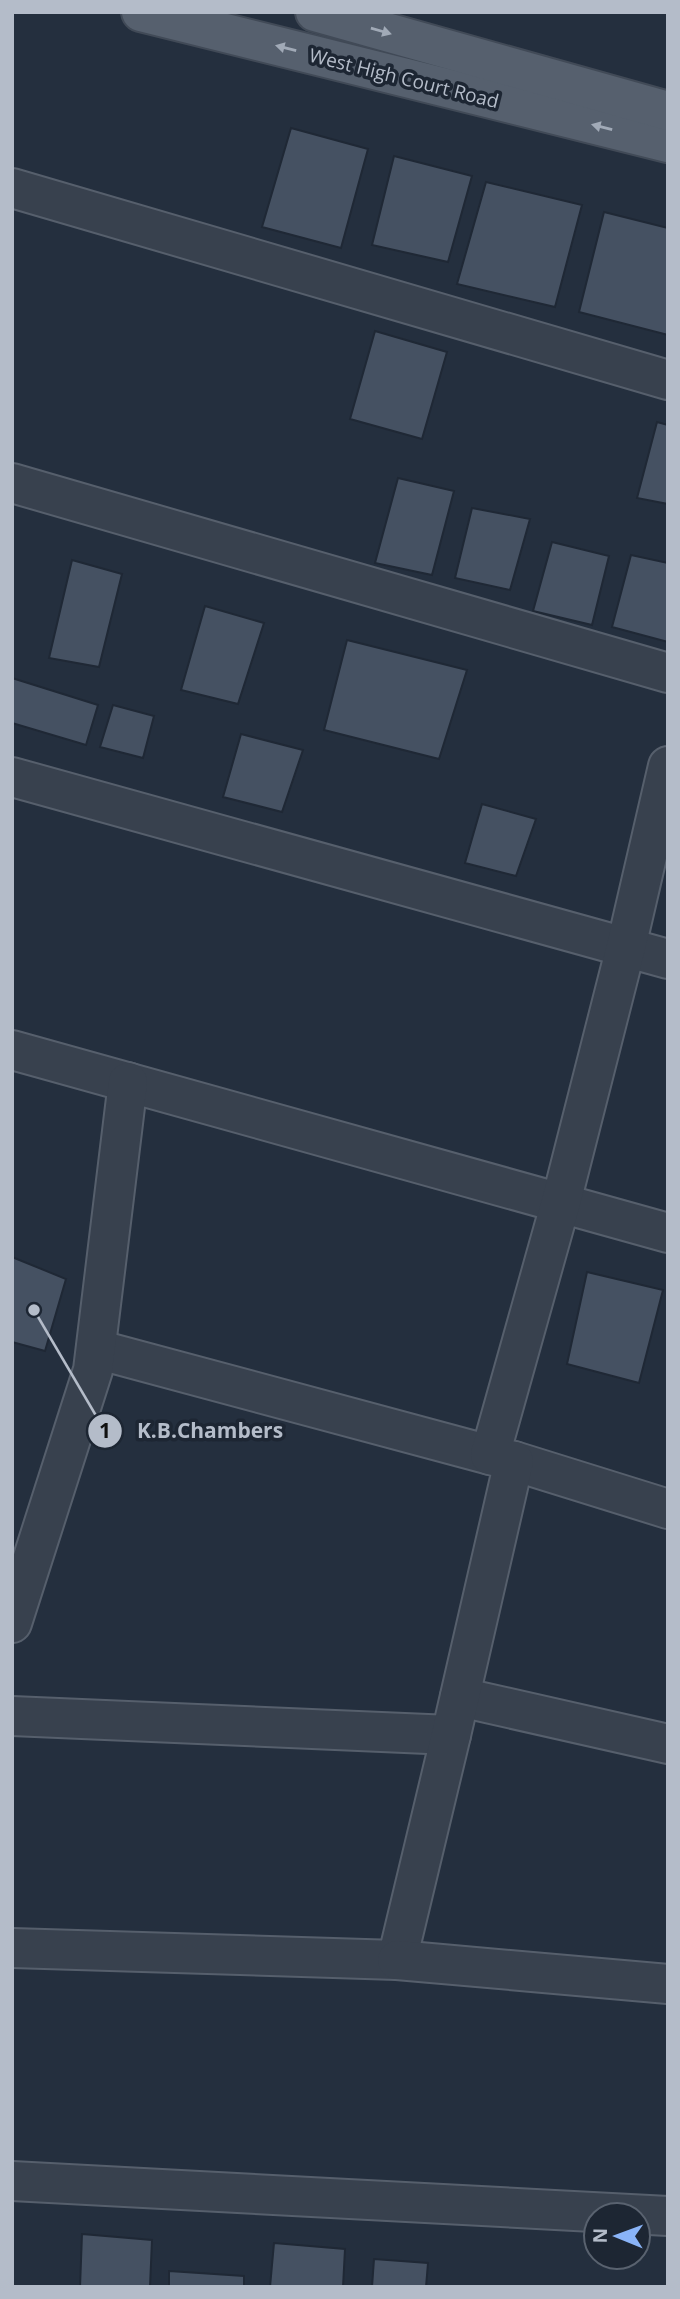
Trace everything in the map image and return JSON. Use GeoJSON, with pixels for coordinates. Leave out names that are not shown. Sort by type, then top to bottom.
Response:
{"type":"FeatureCollection","features":[{"type":"Feature","properties":{"kind":"main road","name":"West High Court Road"},"geometry":{"type":"LineString","coordinates":[[141,12],[668,143]]}},
{"type":"Feature","properties":{"kind":"main road","name":"West High Court Road"},"geometry":{"type":"LineString","coordinates":[[315,12],[668,111]]}},
{"type":"Feature","properties":{"kind":"street"},"geometry":{"type":"LineString","coordinates":[[12,188],[668,380]]}},
{"type":"Feature","properties":{"kind":"street"},"geometry":{"type":"LineString","coordinates":[[12,483],[668,673]]}},
{"type":"Feature","properties":{"kind":"street"},"geometry":{"type":"LineString","coordinates":[[397,1960],[460,1698],[502,1458],[561,1202],[626,947],[668,766]]}},
{"type":"Feature","properties":{"kind":"street"},"geometry":{"type":"LineString","coordinates":[[12,777],[668,959]]}},
{"type":"Feature","properties":{"kind":"street"},"geometry":{"type":"LineString","coordinates":[[12,1050],[668,1233]]}},
{"type":"Feature","properties":{"kind":"street"},"geometry":{"type":"LineString","coordinates":[[12,1623],[93,1370],[128,1082]]}},
{"type":"Feature","properties":{"kind":"street"},"geometry":{"type":"LineString","coordinates":[[96,1349],[502,1458],[668,1509]]}},
{"type":"Feature","properties":{"kind":"street"},"geometry":{"type":"LineString","coordinates":[[460,1698],[668,1744]]}},
{"type":"Feature","properties":{"kind":"street"},"geometry":{"type":"LineString","coordinates":[[12,1716],[452,1735]]}},
{"type":"Feature","properties":{"kind":"street"},"geometry":{"type":"LineString","coordinates":[[12,1948],[397,1960],[668,1984]]}},
{"type":"Feature","properties":{"kind":"street"},"geometry":{"type":"LineString","coordinates":[[12,2180],[668,2215]]}},
{"type":"Feature","properties":{"kind":"building"},"geometry":{"type":"Polygon","coordinates":[[[291,128],[368,149],[341,248],[262,227],[291,128]]]}},
{"type":"Feature","properties":{"kind":"building"},"geometry":{"type":"Polygon","coordinates":[[[394,156],[472,176],[448,262],[372,245],[394,156]]]}},
{"type":"Feature","properties":{"kind":"building"},"geometry":{"type":"Polygon","coordinates":[[[486,182],[582,205],[555,307],[457,284],[486,182]]]}},
{"type":"Feature","properties":{"kind":"building"},"geometry":{"type":"Polygon","coordinates":[[[604,212],[668,228],[668,335],[579,312],[604,212]]]}},
{"type":"Feature","properties":{"kind":"building"},"geometry":{"type":"Polygon","coordinates":[[[375,331],[447,352],[422,439],[350,419],[375,331]]]}},
{"type":"Feature","properties":{"kind":"building"},"geometry":{"type":"Polygon","coordinates":[[[657,422],[668,425],[668,504],[637,498],[657,422]]]}},
{"type":"Feature","properties":{"kind":"building"},"geometry":{"type":"Polygon","coordinates":[[[398,478],[454,491],[432,575],[375,563],[398,478]]]}},
{"type":"Feature","properties":{"kind":"building"},"geometry":{"type":"Polygon","coordinates":[[[472,508],[530,519],[510,590],[455,578],[472,508]]]}},
{"type":"Feature","properties":{"kind":"building"},"geometry":{"type":"Polygon","coordinates":[[[552,542],[609,556],[592,625],[533,611],[552,542]]]}},
{"type":"Feature","properties":{"kind":"building"},"geometry":{"type":"Polygon","coordinates":[[[631,555],[668,563],[668,642],[612,627],[631,555]]]}},
{"type":"Feature","properties":{"kind":"building"},"geometry":{"type":"Polygon","coordinates":[[[72,560],[122,574],[99,667],[49,658],[72,560]]]}},
{"type":"Feature","properties":{"kind":"building"},"geometry":{"type":"Polygon","coordinates":[[[205,606],[264,623],[238,704],[181,690],[205,606]]]}},
{"type":"Feature","properties":{"kind":"building"},"geometry":{"type":"Polygon","coordinates":[[[347,640],[467,670],[439,759],[324,730],[347,640]]]}},
{"type":"Feature","properties":{"kind":"building"},"geometry":{"type":"Polygon","coordinates":[[[12,678],[98,705],[86,745],[12,723],[12,678]]]}},
{"type":"Feature","properties":{"kind":"building"},"geometry":{"type":"Polygon","coordinates":[[[113,705],[154,716],[143,758],[100,747],[113,705]]]}},
{"type":"Feature","properties":{"kind":"building"},"geometry":{"type":"Polygon","coordinates":[[[241,734],[303,750],[282,812],[223,797],[241,734]]]}},
{"type":"Feature","properties":{"kind":"building"},"geometry":{"type":"Polygon","coordinates":[[[482,804],[536,819],[516,876],[465,863],[482,804]]]}},
{"type":"Feature","properties":{"kind":"building"},"geometry":{"type":"Polygon","coordinates":[[[12,1257],[66,1279],[45,1351],[12,1342],[12,1257]]]}},
{"type":"Feature","properties":{"kind":"building"},"geometry":{"type":"Polygon","coordinates":[[[587,1272],[663,1290],[639,1383],[567,1364],[587,1272]]]}},
{"type":"Feature","properties":{"kind":"building"},"geometry":{"type":"Polygon","coordinates":[[[82,2234],[152,2240],[150,2287],[80,2287],[82,2234]]]}},
{"type":"Feature","properties":{"kind":"building"},"geometry":{"type":"Polygon","coordinates":[[[274,2243],[345,2249],[343,2287],[270,2287],[274,2243]]]}},
{"type":"Feature","properties":{"kind":"building"},"geometry":{"type":"Polygon","coordinates":[[[374,2259],[428,2263],[426,2287],[372,2287],[374,2259]]]}},
{"type":"Feature","properties":{"kind":"building"},"geometry":{"type":"Polygon","coordinates":[[[169,2271],[244,2276],[244,2287],[169,2287],[169,2271]]]}},
{"type":"Feature","properties":{"kind":"place","name":"K.B.Chambers"},"geometry":{"type":"Point","coordinates":[34,1310]}}]}
